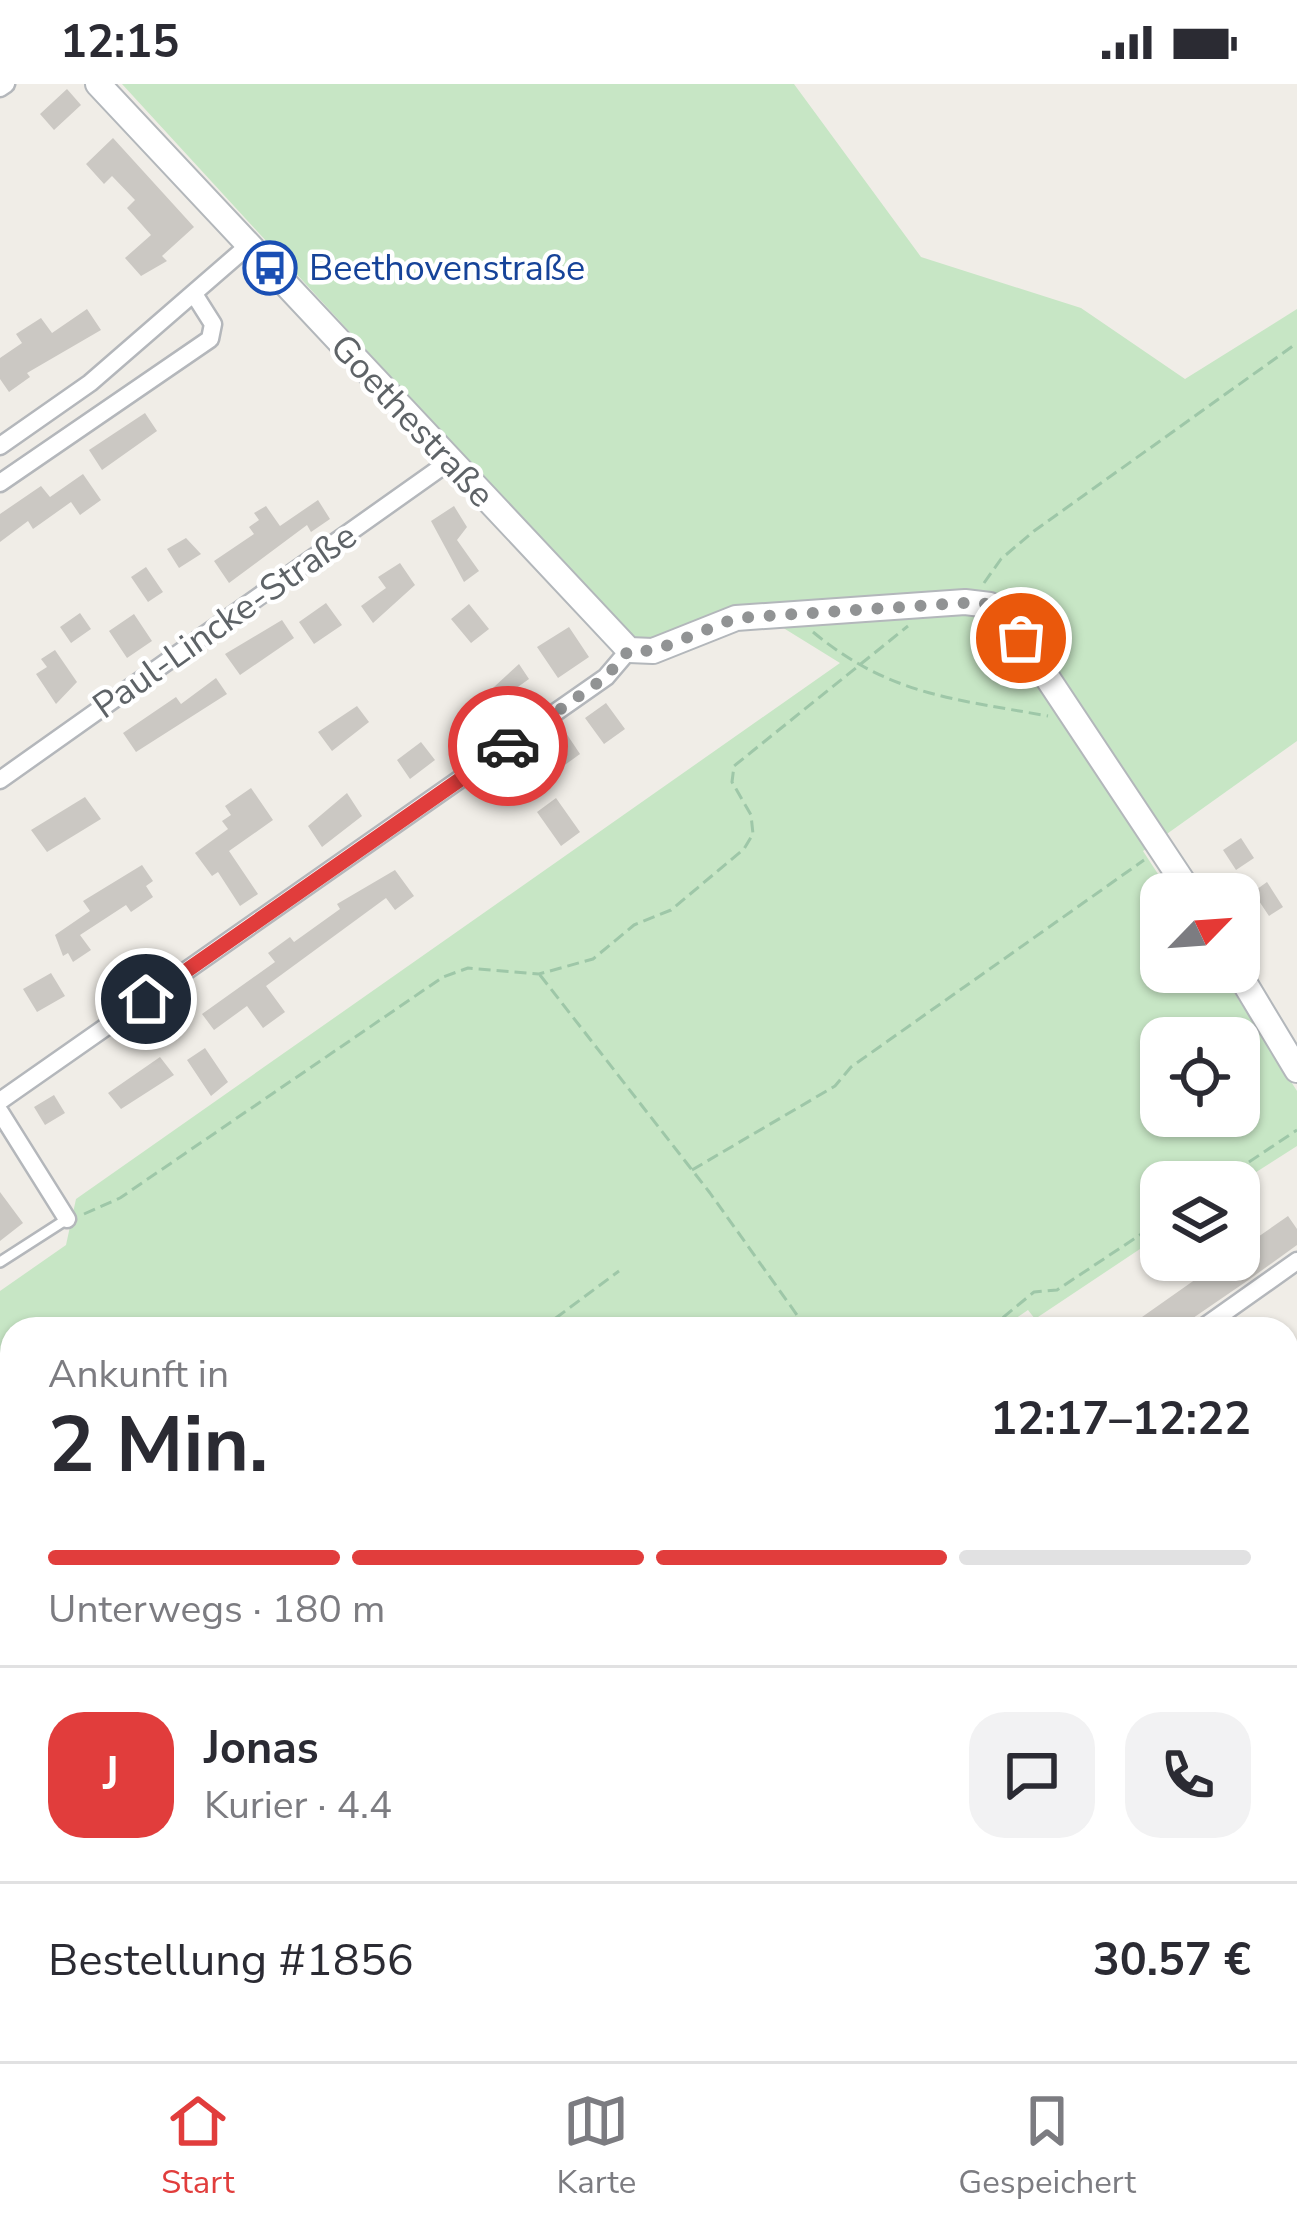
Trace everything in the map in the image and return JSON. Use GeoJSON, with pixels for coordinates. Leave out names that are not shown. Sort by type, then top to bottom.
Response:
{"type":"FeatureCollection","features":[{"type":"Feature","properties":{"kind":"street","name":"Goethestraße"},"geometry":{"type":"LineString","coordinates":[[98,84],[629,650]]}},
{"type":"Feature","properties":{"kind":"street"},"geometry":{"type":"LineString","coordinates":[[0,446],[90,383],[248,245]]}},
{"type":"Feature","properties":{"kind":"street"},"geometry":{"type":"LineString","coordinates":[[0,483],[210,339],[213,324],[194,294]]}},
{"type":"Feature","properties":{"kind":"street","name":"Paul-Lincke-Straße"},"geometry":{"type":"LineString","coordinates":[[0,780],[449,461]]}},
{"type":"Feature","properties":{"kind":"street"},"geometry":{"type":"LineString","coordinates":[[0,1101],[606,677],[629,650],[653,651],[736,618],[977,602],[1007,619],[1178,873]]}},
{"type":"Feature","properties":{"kind":"street"},"geometry":{"type":"LineString","coordinates":[[1251,993],[1297,1070]]}},
{"type":"Feature","properties":{"kind":"street"},"geometry":{"type":"LineString","coordinates":[[0,1112],[67,1219]]}},
{"type":"Feature","properties":{"kind":"street"},"geometry":{"type":"LineString","coordinates":[[1218,1317],[1297,1261]]}},
{"type":"Feature","properties":{"kind":"lane"},"geometry":{"type":"LineString","coordinates":[[0,1262],[67,1219]]}},
{"type":"Feature","properties":{"kind":"path"},"geometry":{"type":"LineString","coordinates":[[977,602],[1001,559],[1034,531],[1297,343]]}},
{"type":"Feature","properties":{"kind":"path"},"geometry":{"type":"LineString","coordinates":[[67,1219],[120,1198],[443,977],[468,968],[539,974],[593,959],[634,925],[671,910],[744,849],[753,834],[751,815],[732,782],[734,766],[862,667],[932,605]]}},
{"type":"Feature","properties":{"kind":"path"},"geometry":{"type":"LineString","coordinates":[[805,614],[815,634],[875,678],[928,694],[1079,722]]}},
{"type":"Feature","properties":{"kind":"path"},"geometry":{"type":"LineString","coordinates":[[692,1170],[733,1151],[835,1086],[851,1067],[1163,847]]}},
{"type":"Feature","properties":{"kind":"path"},"geometry":{"type":"LineString","coordinates":[[539,974],[692,1170],[798,1317]]}},
{"type":"Feature","properties":{"kind":"path"},"geometry":{"type":"LineString","coordinates":[[1250,1161],[1297,1130]]}},
{"type":"Feature","properties":{"kind":"path"},"geometry":{"type":"LineString","coordinates":[[1004,1317],[1034,1292],[1057,1290],[1140,1235]]}},
{"type":"Feature","properties":{"kind":"path"},"geometry":{"type":"LineString","coordinates":[[557,1317],[619,1271]]}},
{"type":"Feature","properties":{"kind":"green space"},"geometry":{"type":"Polygon","coordinates":[[[122,84],[794,84],[921,257],[1081,308],[1185,379],[1297,309],[1297,741],[1143,851],[1157,873],[1140,873],[1140,993],[1234,993],[1250,1017],[1140,1017],[1140,1137],[1260,1137],[1260,1033],[1297,1091],[1297,1146],[1260,1170],[1260,1161],[1140,1161],[1140,1249],[1038,1317],[1028,1310],[1018,1317],[0,1317],[0,1291],[66,1245],[76,1199],[840,663],[748,606],[639,647],[122,84]]]}},
{"type":"Feature","properties":{"kind":"building"},"geometry":{"type":"Polygon","coordinates":[[[67,89],[81,105],[54,130],[40,114],[67,89]]]}},
{"type":"Feature","properties":{"kind":"building"},"geometry":{"type":"Polygon","coordinates":[[[113,138],[194,227],[162,256],[167,261],[141,276],[125,258],[151,235],[127,208],[135,200],[112,176],[104,184],[86,164],[113,138]]]}},
{"type":"Feature","properties":{"kind":"building"},"geometry":{"type":"Polygon","coordinates":[[[87,309],[101,330],[27,373],[30,377],[9,392],[0,379],[0,358],[22,343],[16,334],[41,318],[52,333],[87,309]]]}},
{"type":"Feature","properties":{"kind":"building"},"geometry":{"type":"Polygon","coordinates":[[[145,413],[157,431],[102,470],[89,450],[145,413]]]}},
{"type":"Feature","properties":{"kind":"building"},"geometry":{"type":"Polygon","coordinates":[[[83,474],[101,500],[80,515],[71,502],[33,529],[28,521],[0,542],[0,514],[41,486],[50,497],[83,474]]]}},
{"type":"Feature","properties":{"kind":"building"},"geometry":{"type":"Polygon","coordinates":[[[318,500],[330,519],[311,532],[307,525],[229,583],[214,561],[254,534],[249,527],[259,520],[254,513],[266,506],[280,526],[318,500]]]}},
{"type":"Feature","properties":{"kind":"building"},"geometry":{"type":"Polygon","coordinates":[[[454,506],[467,527],[457,540],[479,571],[464,582],[431,521],[454,506]]]}},
{"type":"Feature","properties":{"kind":"building"},"geometry":{"type":"Polygon","coordinates":[[[186,538],[201,554],[179,568],[167,549],[186,538]]]}},
{"type":"Feature","properties":{"kind":"building"},"geometry":{"type":"Polygon","coordinates":[[[400,563],[415,585],[373,623],[361,606],[386,588],[378,577],[400,563]]]}},
{"type":"Feature","properties":{"kind":"building"},"geometry":{"type":"Polygon","coordinates":[[[146,567],[163,592],[148,602],[131,577],[146,567]]]}},
{"type":"Feature","properties":{"kind":"building"},"geometry":{"type":"Polygon","coordinates":[[[326,603],[342,625],[314,644],[299,622],[326,603]]]}},
{"type":"Feature","properties":{"kind":"building"},"geometry":{"type":"Polygon","coordinates":[[[469,604],[489,629],[471,643],[451,619],[469,604]]]}},
{"type":"Feature","properties":{"kind":"building"},"geometry":{"type":"Polygon","coordinates":[[[80,613],[91,629],[71,643],[60,627],[80,613]]]}},
{"type":"Feature","properties":{"kind":"building"},"geometry":{"type":"Polygon","coordinates":[[[134,614],[152,641],[127,658],[109,631],[134,614]]]}},
{"type":"Feature","properties":{"kind":"building"},"geometry":{"type":"Polygon","coordinates":[[[282,620],[294,638],[240,675],[225,654],[282,620]]]}},
{"type":"Feature","properties":{"kind":"building"},"geometry":{"type":"Polygon","coordinates":[[[569,627],[589,657],[558,678],[537,647],[569,627]]]}},
{"type":"Feature","properties":{"kind":"building"},"geometry":{"type":"Polygon","coordinates":[[[55,650],[77,682],[56,704],[36,674],[47,667],[41,659],[55,650]]]}},
{"type":"Feature","properties":{"kind":"building"},"geometry":{"type":"Polygon","coordinates":[[[519,664],[529,679],[498,701],[509,715],[489,731],[469,710],[519,664]]]}},
{"type":"Feature","properties":{"kind":"building"},"geometry":{"type":"Polygon","coordinates":[[[216,678],[227,694],[136,752],[123,733],[176,697],[181,704],[216,678]]]}},
{"type":"Feature","properties":{"kind":"building"},"geometry":{"type":"Polygon","coordinates":[[[606,703],[625,729],[604,744],[585,718],[606,703]]]}},
{"type":"Feature","properties":{"kind":"building"},"geometry":{"type":"Polygon","coordinates":[[[357,706],[369,722],[332,751],[318,732],[357,706]]]}},
{"type":"Feature","properties":{"kind":"building"},"geometry":{"type":"Polygon","coordinates":[[[566,733],[580,754],[562,767],[548,746],[566,733]]]}},
{"type":"Feature","properties":{"kind":"building"},"geometry":{"type":"Polygon","coordinates":[[[421,742],[435,760],[410,779],[397,760],[421,742]]]}},
{"type":"Feature","properties":{"kind":"building"},"geometry":{"type":"Polygon","coordinates":[[[251,788],[273,820],[229,851],[258,894],[240,906],[218,872],[212,876],[195,853],[228,829],[222,821],[231,815],[225,806],[251,788]]]}},
{"type":"Feature","properties":{"kind":"building"},"geometry":{"type":"Polygon","coordinates":[[[347,793],[362,816],[322,847],[308,826],[347,793]]]}},
{"type":"Feature","properties":{"kind":"building"},"geometry":{"type":"Polygon","coordinates":[[[85,797],[101,819],[47,852],[31,830],[85,797]]]}},
{"type":"Feature","properties":{"kind":"building"},"geometry":{"type":"Polygon","coordinates":[[[556,798],[580,832],[561,846],[537,812],[556,798]]]}},
{"type":"Feature","properties":{"kind":"building"},"geometry":{"type":"Polygon","coordinates":[[[1241,838],[1254,858],[1236,870],[1223,850],[1241,838]]]}},
{"type":"Feature","properties":{"kind":"building"},"geometry":{"type":"Polygon","coordinates":[[[142,865],[153,881],[146,886],[153,897],[131,912],[126,905],[80,935],[91,950],[73,962],[68,953],[63,956],[55,935],[90,911],[83,901],[142,865]]]}},
{"type":"Feature","properties":{"kind":"building"},"geometry":{"type":"Polygon","coordinates":[[[395,870],[414,896],[395,910],[386,898],[266,986],[285,1012],[263,1028],[247,1006],[214,1030],[202,1014],[275,962],[268,953],[290,937],[294,942],[340,909],[337,904],[395,870]]]}},
{"type":"Feature","properties":{"kind":"building"},"geometry":{"type":"Polygon","coordinates":[[[1267,882],[1283,907],[1269,916],[1260,902],[1260,887],[1267,882]]]}},
{"type":"Feature","properties":{"kind":"building"},"geometry":{"type":"Polygon","coordinates":[[[51,973],[65,996],[37,1012],[23,989],[51,973]]]}},
{"type":"Feature","properties":{"kind":"building"},"geometry":{"type":"Polygon","coordinates":[[[205,1048],[228,1082],[211,1096],[187,1060],[205,1048]]]}},
{"type":"Feature","properties":{"kind":"building"},"geometry":{"type":"Polygon","coordinates":[[[160,1057],[174,1075],[121,1109],[108,1093],[160,1057]]]}},
{"type":"Feature","properties":{"kind":"building"},"geometry":{"type":"Polygon","coordinates":[[[54,1095],[65,1113],[45,1125],[34,1107],[54,1095]]]}},
{"type":"Feature","properties":{"kind":"building"},"geometry":{"type":"Polygon","coordinates":[[[0,1192],[23,1223],[0,1241],[0,1192]]]}},
{"type":"Feature","properties":{"kind":"building"},"geometry":{"type":"Polygon","coordinates":[[[1288,1216],[1297,1229],[1297,1245],[1260,1272],[1260,1235],[1288,1216]]]}},
{"type":"Feature","properties":{"kind":"building"},"geometry":{"type":"Polygon","coordinates":[[[1193,1281],[1247,1281],[1194,1317],[1142,1317],[1193,1281]]]}},
{"type":"Feature","properties":{"kind":"way so far"},"geometry":{"type":"LineString","coordinates":[[508,746],[606,677],[629,650],[653,651],[736,618],[977,602],[990,605],[1021,638]]}},
{"type":"Feature","properties":{"kind":"place","name":"Beethovenstraße"},"geometry":{"type":"Point","coordinates":[270,268]}},
{"type":"Feature","properties":{"kind":"route"},"geometry":{"type":"LineString","coordinates":[[146,999],[508,746]]}}]}
